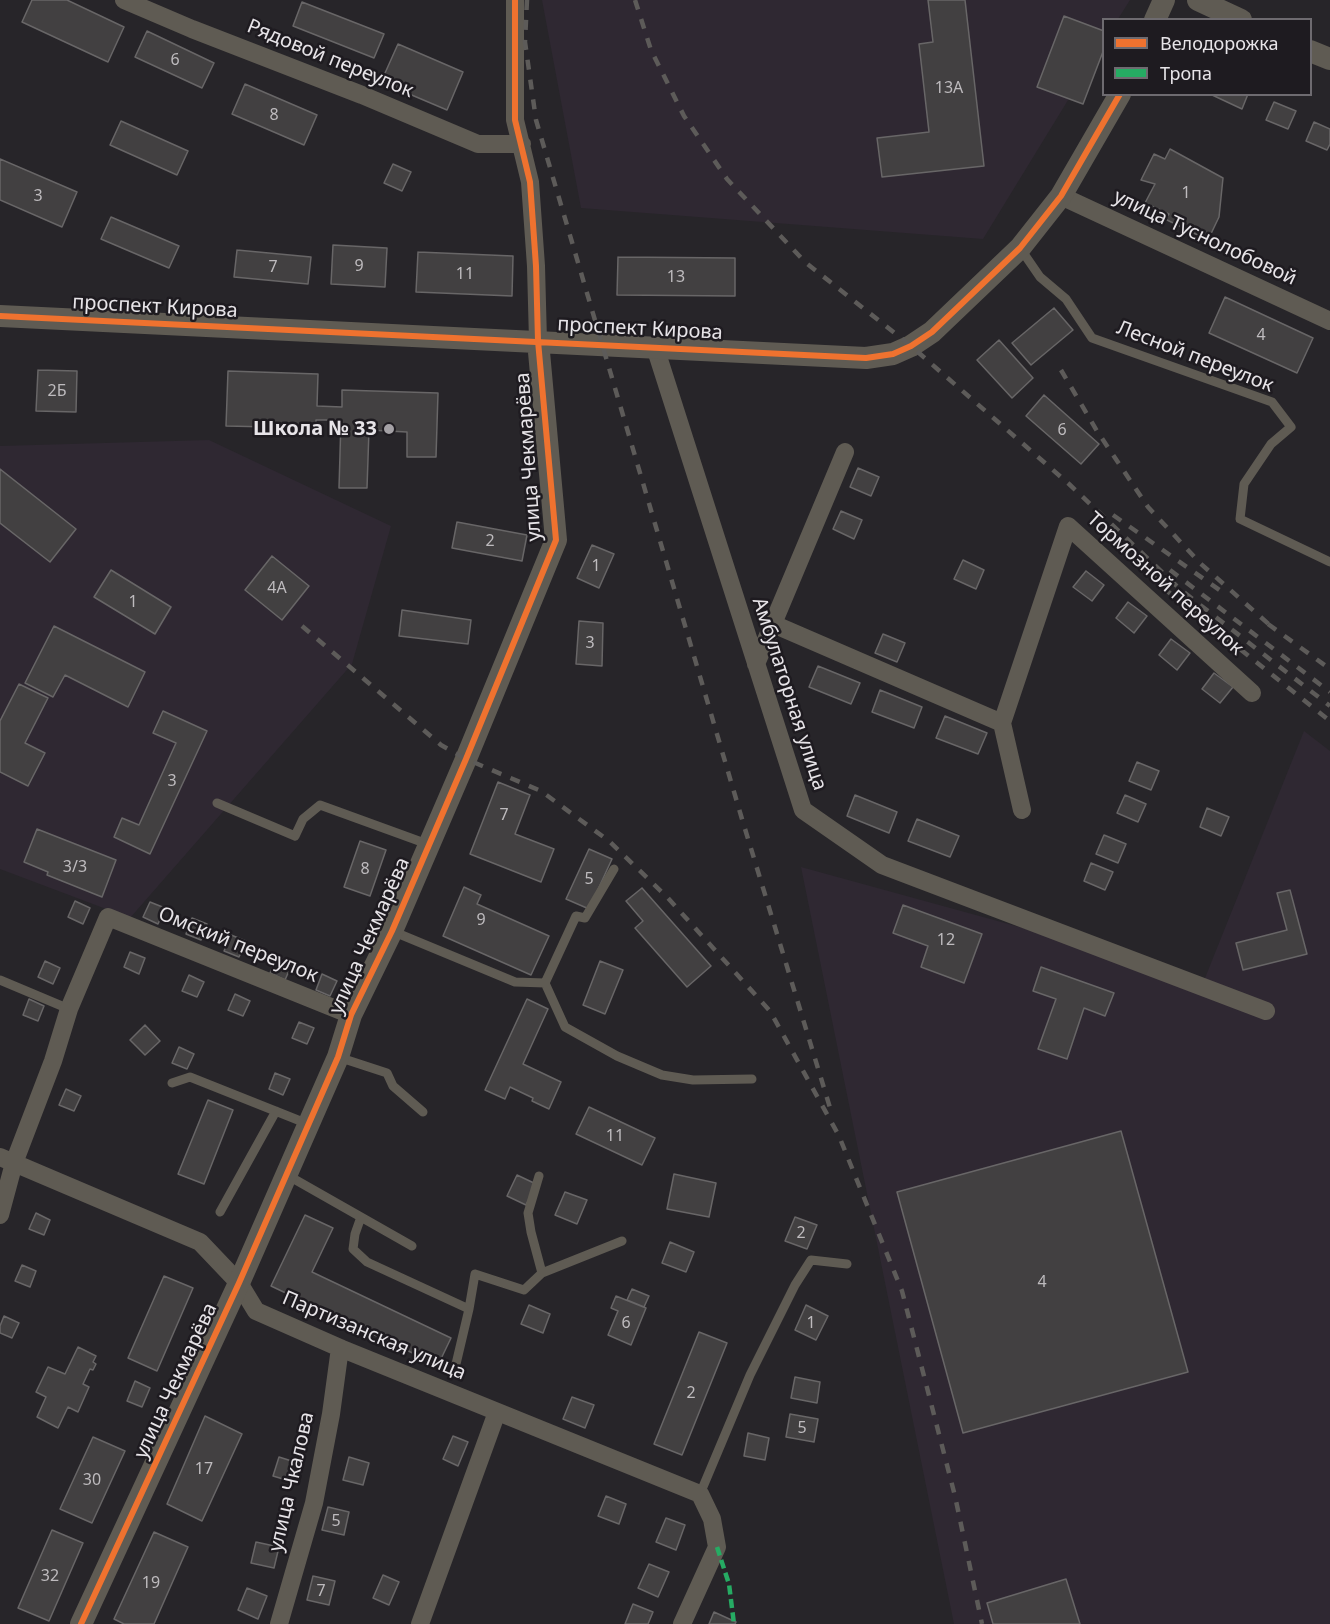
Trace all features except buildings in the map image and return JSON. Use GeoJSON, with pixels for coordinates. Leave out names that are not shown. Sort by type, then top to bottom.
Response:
{"type":"FeatureCollection","features":[{"type":"Feature","properties":{"kind":"street","name":"Рядовой переулок"},"geometry":{"type":"LineString","coordinates":[[124,0],[362,95],[477,144],[522,144]]}},
{"type":"Feature","properties":{"kind":"street"},"geometry":{"type":"LineString","coordinates":[[515,0],[515,120],[530,182],[538,341]]}},
{"type":"Feature","properties":{"kind":"street"},"geometry":{"type":"LineString","coordinates":[[1156,18],[1164,0]]}},
{"type":"Feature","properties":{"kind":"street"},"geometry":{"type":"LineString","coordinates":[[1198,0],[1238,18]]}},
{"type":"Feature","properties":{"kind":"street"},"geometry":{"type":"LineString","coordinates":[[1312,51],[1330,59]]}},
{"type":"Feature","properties":{"kind":"street","name":"проспект Кирова"},"geometry":{"type":"LineString","coordinates":[[0,316],[866,358],[893,354],[911,346],[932,332],[1020,248],[1061,196],[1119,96]]}},
{"type":"Feature","properties":{"kind":"street","name":"улица Туснолобовой"},"geometry":{"type":"LineString","coordinates":[[1061,196],[1330,321]]}},
{"type":"Feature","properties":{"kind":"street","name":"улица Чекмарёва"},"geometry":{"type":"LineString","coordinates":[[81,1624],[239,1283],[338,1057],[351,1015],[430,845],[556,540],[538,341]]}},
{"type":"Feature","properties":{"kind":"street","name":"Амбулаторная улица"},"geometry":{"type":"LineString","coordinates":[[655,347],[803,810],[882,865],[1266,1011]]}},
{"type":"Feature","properties":{"kind":"street"},"geometry":{"type":"LineString","coordinates":[[756,664],[845,452]]}},
{"type":"Feature","properties":{"kind":"street","name":"Тормозной переулок"},"geometry":{"type":"LineString","coordinates":[[1002,723],[1068,525],[1252,693]]}},
{"type":"Feature","properties":{"kind":"street"},"geometry":{"type":"LineString","coordinates":[[772,624],[1002,723],[1022,810]]}},
{"type":"Feature","properties":{"kind":"street","name":"Омский переулок"},"geometry":{"type":"LineString","coordinates":[[69,1009],[108,917],[351,1015]]}},
{"type":"Feature","properties":{"kind":"street"},"geometry":{"type":"LineString","coordinates":[[0,1215],[7,1160],[53,1060],[69,1009]]}},
{"type":"Feature","properties":{"kind":"street","name":"Партизанская улица"},"geometry":{"type":"LineString","coordinates":[[7,1160],[200,1242],[239,1283],[256,1311],[340,1348],[700,1494]]}},
{"type":"Feature","properties":{"kind":"street","name":"улица Чкалова"},"geometry":{"type":"LineString","coordinates":[[279,1624],[314,1503],[331,1414],[340,1348]]}},
{"type":"Feature","properties":{"kind":"street"},"geometry":{"type":"LineString","coordinates":[[420,1624],[497,1412]]}},
{"type":"Feature","properties":{"kind":"street"},"geometry":{"type":"LineString","coordinates":[[682,1624],[717,1547],[712,1519],[700,1494]]}},
{"type":"Feature","properties":{"kind":"lane","name":"Лесной переулок"},"geometry":{"type":"LineString","coordinates":[[1020,248],[1040,277],[1066,298],[1092,338],[1272,402],[1291,428],[1271,444],[1244,484],[1240,519],[1330,562]]}},
{"type":"Feature","properties":{"kind":"lane"},"geometry":{"type":"LineString","coordinates":[[217,803],[295,836],[303,819],[320,805],[430,845]]}},
{"type":"Feature","properties":{"kind":"lane"},"geometry":{"type":"LineString","coordinates":[[614,869],[585,918],[576,916],[545,983],[565,1027],[617,1056],[662,1075],[693,1080],[752,1079]]}},
{"type":"Feature","properties":{"kind":"lane"},"geometry":{"type":"LineString","coordinates":[[392,931],[515,982],[545,983]]}},
{"type":"Feature","properties":{"kind":"lane"},"geometry":{"type":"LineString","coordinates":[[0,980],[69,1009]]}},
{"type":"Feature","properties":{"kind":"lane"},"geometry":{"type":"LineString","coordinates":[[338,1057],[387,1073],[393,1086],[423,1112]]}},
{"type":"Feature","properties":{"kind":"lane"},"geometry":{"type":"LineString","coordinates":[[172,1083],[190,1077],[308,1125]]}},
{"type":"Feature","properties":{"kind":"lane"},"geometry":{"type":"LineString","coordinates":[[220,1212],[276,1111]]}},
{"type":"Feature","properties":{"kind":"lane"},"geometry":{"type":"LineString","coordinates":[[286,1175],[412,1246]]}},
{"type":"Feature","properties":{"kind":"lane"},"geometry":{"type":"LineString","coordinates":[[539,1176],[528,1213],[542,1273]]}},
{"type":"Feature","properties":{"kind":"lane"},"geometry":{"type":"LineString","coordinates":[[361,1216],[353,1249],[368,1262],[469,1309]]}},
{"type":"Feature","properties":{"kind":"lane"},"geometry":{"type":"LineString","coordinates":[[456,1364],[476,1274],[524,1290],[542,1273],[622,1241]]}},
{"type":"Feature","properties":{"kind":"lane"},"geometry":{"type":"LineString","coordinates":[[700,1494],[750,1375],[795,1285],[812,1260],[847,1264]]}},
{"type":"Feature","properties":{"kind":"shaded area"},"geometry":{"type":"Polygon","coordinates":[[[542,0],[1130,0],[1119,18],[1102,18],[1102,45],[983,239],[581,208],[542,0]]]}},
{"type":"Feature","properties":{"kind":"shaded area"},"geometry":{"type":"Polygon","coordinates":[[[209,440],[391,526],[352,664],[130,918],[0,869],[0,446],[209,440]]]}},
{"type":"Feature","properties":{"kind":"shaded area"},"geometry":{"type":"Polygon","coordinates":[[[1304,731],[1330,751],[1330,1624],[954,1624],[801,867],[1205,978],[1304,731]]]}},
{"type":"Feature","properties":{"kind":"railway"},"geometry":{"type":"LineString","coordinates":[[527,0],[525,42],[536,120],[742,819],[831,1111]]}},
{"type":"Feature","properties":{"kind":"railway"},"geometry":{"type":"LineString","coordinates":[[635,0],[651,50],[684,116],[727,179],[805,262],[911,346],[1069,484],[1181,590],[1330,706]]}},
{"type":"Feature","properties":{"kind":"railway"},"geometry":{"type":"LineString","coordinates":[[1061,370],[1097,431],[1148,507],[1200,563],[1273,628]]}},
{"type":"Feature","properties":{"kind":"railway"},"geometry":{"type":"LineString","coordinates":[[1113,515],[1221,591]]}},
{"type":"Feature","properties":{"kind":"railway"},"geometry":{"type":"LineString","coordinates":[[1136,557],[1166,590],[1330,721]]}},
{"type":"Feature","properties":{"kind":"railway"},"geometry":{"type":"LineString","coordinates":[[1170,570],[1330,692]]}},
{"type":"Feature","properties":{"kind":"railway"},"geometry":{"type":"LineString","coordinates":[[1268,624],[1330,669]]}},
{"type":"Feature","properties":{"kind":"railway"},"geometry":{"type":"LineString","coordinates":[[302,626],[441,745],[466,759],[541,791],[609,841],[667,897],[770,1011],[839,1136],[902,1291],[955,1496],[982,1624]]}},
{"type":"Feature","properties":{"kind":"marked path"},"geometry":{"type":"LineString","coordinates":[[717,1547],[729,1584],[734,1624]]}},
{"type":"Feature","properties":{"kind":"cycle path"},"geometry":{"type":"LineString","coordinates":[[81,1624],[239,1283],[338,1057],[351,1015],[392,931],[466,759],[556,540],[538,341],[530,182],[515,120],[515,0]]}},
{"type":"Feature","properties":{"kind":"cycle path"},"geometry":{"type":"LineString","coordinates":[[0,316],[866,358],[893,354],[911,346],[932,332],[1020,248],[1061,196],[1119,96]]}},
{"type":"Feature","properties":{"kind":"place","name":"Школа № 33"},"geometry":{"type":"Point","coordinates":[389,429]}}]}
